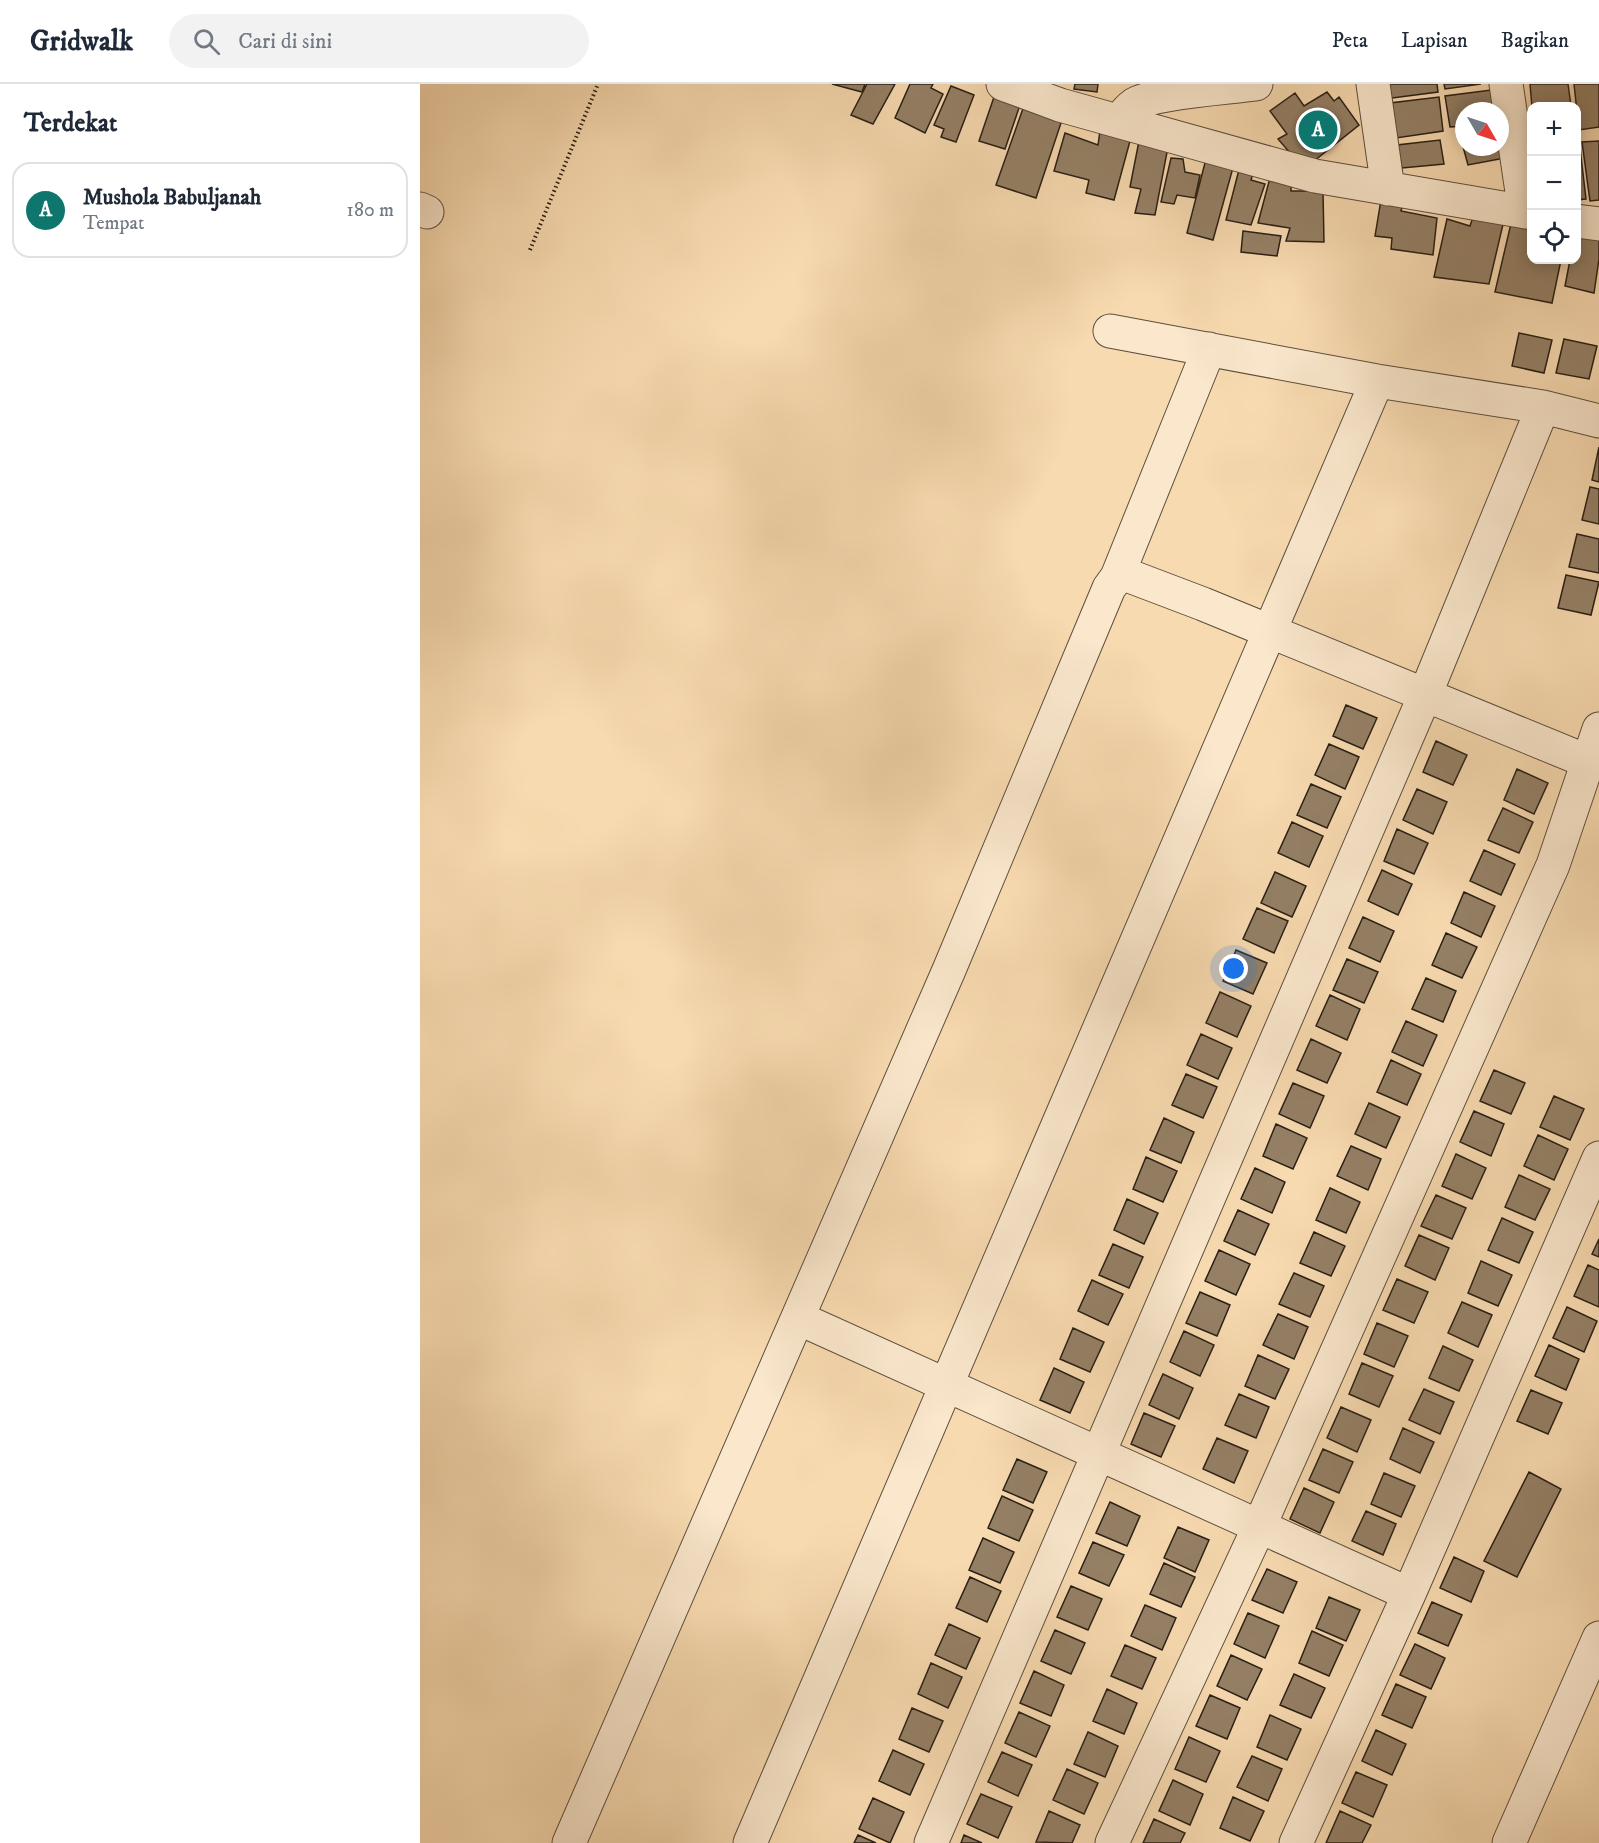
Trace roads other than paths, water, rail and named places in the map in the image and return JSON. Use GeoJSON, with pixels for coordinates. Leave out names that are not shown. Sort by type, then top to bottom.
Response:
{"type":"FeatureCollection","features":[{"type":"Feature","properties":{"kind":"street"},"geometry":{"type":"LineString","coordinates":[[1003,84],[1060,105],[1315,176],[1527,212]]}},
{"type":"Feature","properties":{"kind":"street"},"geometry":{"type":"LineString","coordinates":[[1119,121],[1126,110],[1137,103],[1155,98],[1256,84]]}},
{"type":"Feature","properties":{"kind":"street"},"geometry":{"type":"LineString","coordinates":[[1372,84],[1388,189]]}},
{"type":"Feature","properties":{"kind":"street"},"geometry":{"type":"LineString","coordinates":[[1506,84],[1528,210]]}},
{"type":"Feature","properties":{"kind":"street"},"geometry":{"type":"LineString","coordinates":[[1581,221],[1599,224]]}},
{"type":"Feature","properties":{"kind":"street"},"geometry":{"type":"LineString","coordinates":[[1110,331],[1377,381],[1543,407],[1599,422]]}},
{"type":"Feature","properties":{"kind":"street"},"geometry":{"type":"LineString","coordinates":[[569,1843],[949,970],[1109,588],[1117,577],[1209,349]]}},
{"type":"Feature","properties":{"kind":"street"},"geometry":{"type":"LineString","coordinates":[[750,1843],[1377,381]]}},
{"type":"Feature","properties":{"kind":"street"},"geometry":{"type":"LineString","coordinates":[[931,1843],[1425,695],[1543,407]]}},
{"type":"Feature","properties":{"kind":"street"},"geometry":{"type":"LineString","coordinates":[[1117,577],[1124,574],[1589,762]]}},
{"type":"Feature","properties":{"kind":"street"},"geometry":{"type":"LineString","coordinates":[[1112,1843],[1259,1527],[1553,865],[1599,729]]}},
{"type":"Feature","properties":{"kind":"street"},"geometry":{"type":"LineString","coordinates":[[1296,1843],[1409,1593],[1599,1158]]}},
{"type":"Feature","properties":{"kind":"street"},"geometry":{"type":"LineString","coordinates":[[798,1318],[1099,1456],[1409,1593]]}},
{"type":"Feature","properties":{"kind":"street"},"geometry":{"type":"LineString","coordinates":[[1509,1843],[1599,1638]]}},
{"type":"Feature","properties":{"kind":"place","name":"Mushola Babuljanah"},"geometry":{"type":"Point","coordinates":[1318,130]}}]}
